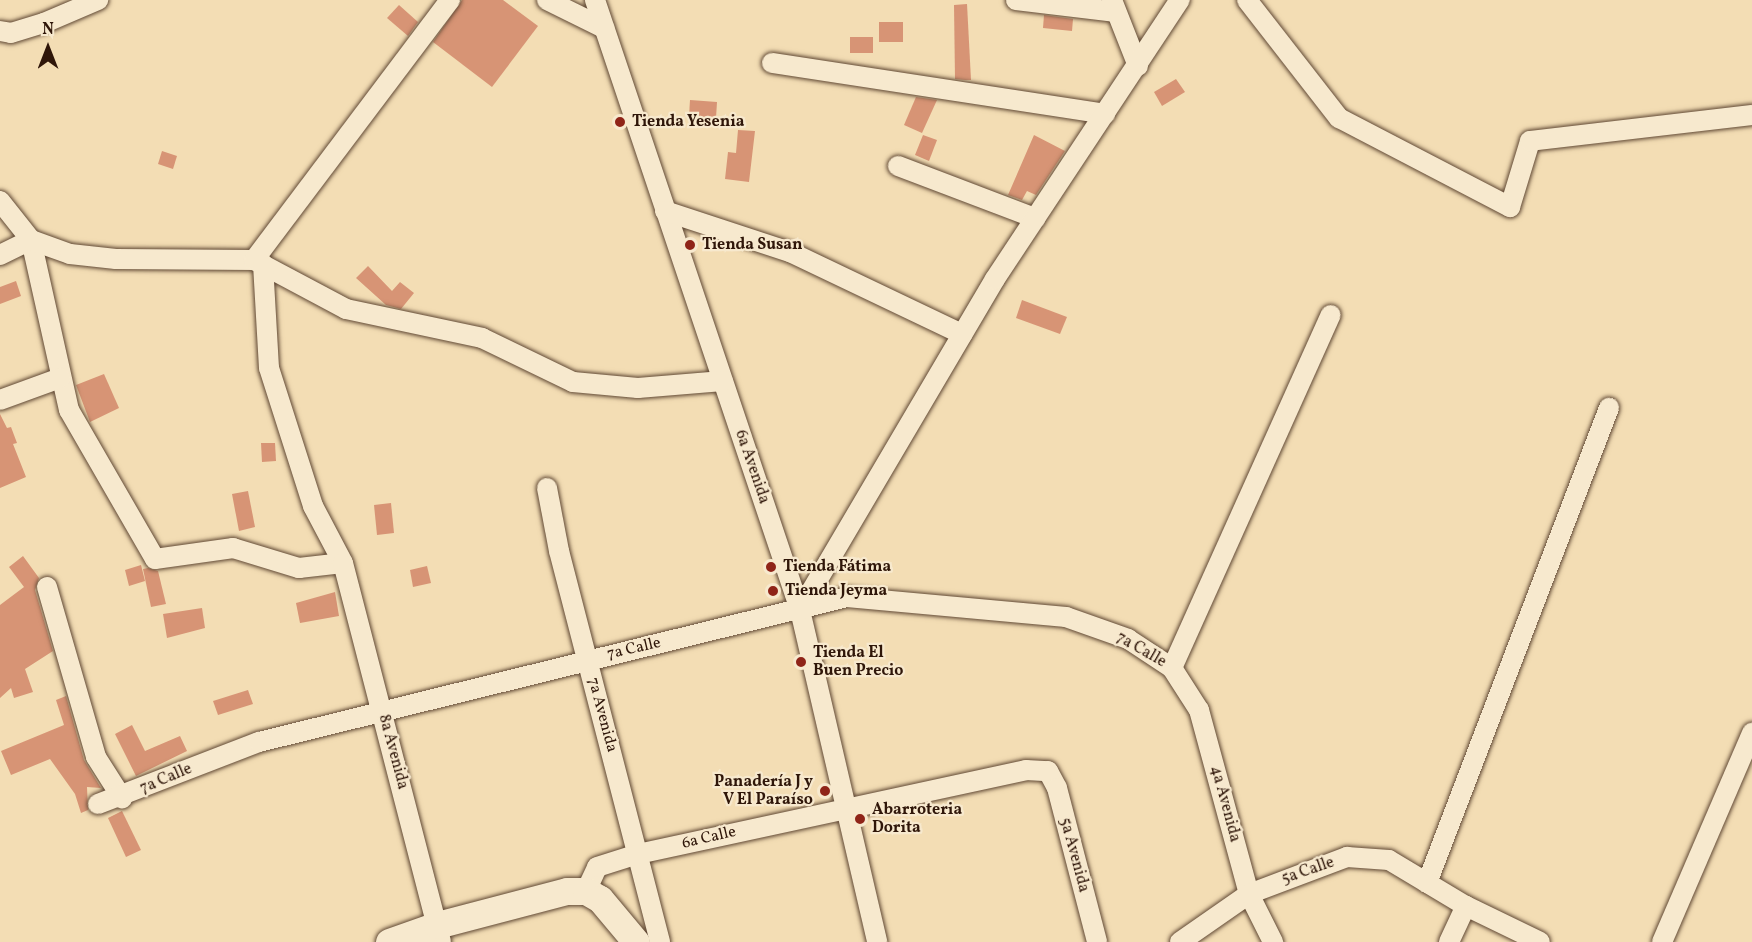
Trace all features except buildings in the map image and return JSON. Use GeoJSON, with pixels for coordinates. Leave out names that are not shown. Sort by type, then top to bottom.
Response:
{"type":"FeatureCollection","features":[{"type":"Feature","properties":{"kind":"street"},"geometry":{"type":"LineString","coordinates":[[0,31],[11,33],[44,23],[98,0]]}},
{"type":"Feature","properties":{"kind":"street"},"geometry":{"type":"LineString","coordinates":[[259,262],[450,0]]}},
{"type":"Feature","properties":{"kind":"street"},"geometry":{"type":"LineString","coordinates":[[547,0],[604,28]]}},
{"type":"Feature","properties":{"kind":"street","name":"6a Avenida"},"geometry":{"type":"LineString","coordinates":[[595,0],[800,610],[877,942]]}},
{"type":"Feature","properties":{"kind":"street"},"geometry":{"type":"LineString","coordinates":[[1016,0],[1114,6],[1138,66]]}},
{"type":"Feature","properties":{"kind":"street"},"geometry":{"type":"LineString","coordinates":[[800,610],[962,334],[1035,218],[1180,0]]}},
{"type":"Feature","properties":{"kind":"street"},"geometry":{"type":"LineString","coordinates":[[1247,0],[1339,118],[1510,207],[1530,141],[1752,115]]}},
{"type":"Feature","properties":{"kind":"street"},"geometry":{"type":"LineString","coordinates":[[772,63],[1105,114]]}},
{"type":"Feature","properties":{"kind":"street"},"geometry":{"type":"LineString","coordinates":[[898,166],[1035,218]]}},
{"type":"Feature","properties":{"kind":"street"},"geometry":{"type":"LineString","coordinates":[[0,201],[31,240],[60,378],[69,410],[155,559],[233,548],[299,568],[343,563]]}},
{"type":"Feature","properties":{"kind":"street"},"geometry":{"type":"LineString","coordinates":[[666,210],[790,252],[962,334]]}},
{"type":"Feature","properties":{"kind":"street"},"geometry":{"type":"LineString","coordinates":[[0,255],[31,240],[70,254],[116,259],[259,262],[338,306],[482,338],[573,382],[639,388],[723,381]]}},
{"type":"Feature","properties":{"kind":"street","name":"8a Avenida"},"geometry":{"type":"LineString","coordinates":[[259,262],[269,368],[313,506],[343,563],[439,934]]}},
{"type":"Feature","properties":{"kind":"street"},"geometry":{"type":"LineString","coordinates":[[1172,668],[1331,315]]}},
{"type":"Feature","properties":{"kind":"street"},"geometry":{"type":"LineString","coordinates":[[0,400],[60,378]]}},
{"type":"Feature","properties":{"kind":"street"},"geometry":{"type":"LineString","coordinates":[[1427,883],[1610,408]]}},
{"type":"Feature","properties":{"kind":"street","name":"7a Avenida"},"geometry":{"type":"LineString","coordinates":[[547,488],[559,551],[660,942]]}},
{"type":"Feature","properties":{"kind":"street"},"geometry":{"type":"LineString","coordinates":[[47,587],[96,757],[122,798]]}},
{"type":"Feature","properties":{"kind":"street","name":"7a Calle"},"geometry":{"type":"LineString","coordinates":[[98,804],[122,798],[231,751],[587,660],[847,597],[1066,617],[1128,639],[1172,668]]}},
{"type":"Feature","properties":{"kind":"street","name":"4a Avenida"},"geometry":{"type":"LineString","coordinates":[[1172,668],[1199,710],[1249,894],[1273,942]]}},
{"type":"Feature","properties":{"kind":"street"},"geometry":{"type":"LineString","coordinates":[[1662,942],[1752,733]]}},
{"type":"Feature","properties":{"kind":"street","name":"6a Calle"},"geometry":{"type":"LineString","coordinates":[[586,891],[597,867],[639,854],[1026,770],[1048,771]]}},
{"type":"Feature","properties":{"kind":"street","name":"5a Avenida"},"geometry":{"type":"LineString","coordinates":[[1048,771],[1057,788],[1097,942]]}},
{"type":"Feature","properties":{"kind":"street","name":"5a Calle"},"geometry":{"type":"LineString","coordinates":[[1180,942],[1249,894],[1347,857],[1389,860],[1466,906],[1540,942]]}},
{"type":"Feature","properties":{"kind":"street"},"geometry":{"type":"LineString","coordinates":[[389,942],[439,934],[567,891],[586,891],[600,899],[636,942]]}},
{"type":"Feature","properties":{"kind":"street"},"geometry":{"type":"LineString","coordinates":[[1449,942],[1466,906]]}},
{"type":"Feature","properties":{"kind":"place","name":"Tienda Yesenia"},"geometry":{"type":"Point","coordinates":[620,122]}},
{"type":"Feature","properties":{"kind":"place","name":"Tienda Susan"},"geometry":{"type":"Point","coordinates":[690,245]}},
{"type":"Feature","properties":{"kind":"place","name":"Tienda Fátima"},"geometry":{"type":"Point","coordinates":[771,567]}},
{"type":"Feature","properties":{"kind":"place","name":"Tienda Jeyma"},"geometry":{"type":"Point","coordinates":[773,591]}},
{"type":"Feature","properties":{"kind":"place","name":"Tienda El Buen Precio"},"geometry":{"type":"Point","coordinates":[801,662]}},
{"type":"Feature","properties":{"kind":"place","name":"Panadería J y V El Paraíso"},"geometry":{"type":"Point","coordinates":[825,791]}},
{"type":"Feature","properties":{"kind":"place","name":"Abarroteria Dorita"},"geometry":{"type":"Point","coordinates":[860,819]}}]}
